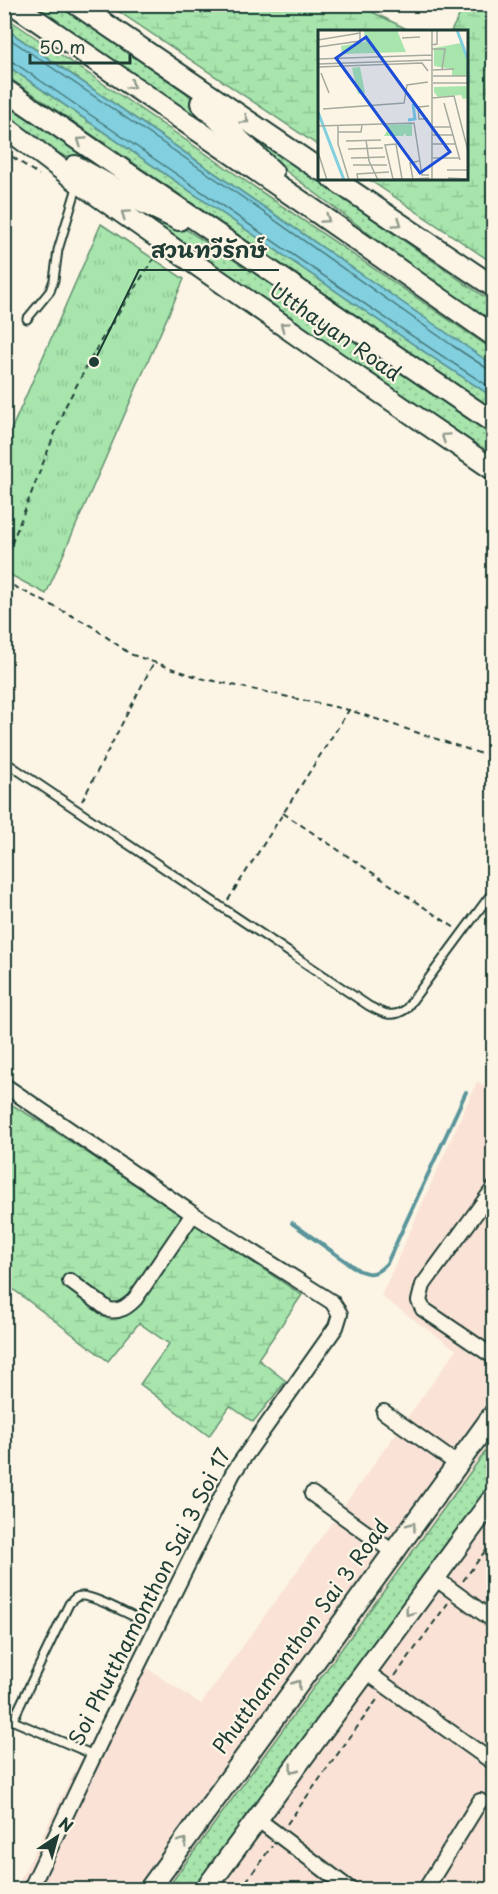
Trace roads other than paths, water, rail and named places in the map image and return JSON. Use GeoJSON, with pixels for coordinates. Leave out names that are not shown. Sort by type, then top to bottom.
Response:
{"type":"FeatureCollection","features":[{"type":"Feature","properties":{"kind":"main road"},"geometry":{"type":"LineString","coordinates":[[13,4],[494,336]]}},
{"type":"Feature","properties":{"kind":"main road"},"geometry":{"type":"LineString","coordinates":[[76,4],[318,169]]}},
{"type":"Feature","properties":{"kind":"main road"},"geometry":{"type":"LineString","coordinates":[[153,58],[237,135],[305,204]]}},
{"type":"Feature","properties":{"kind":"main road","name":"Utthayan Road"},"geometry":{"type":"LineString","coordinates":[[4,89],[494,423]]}},
{"type":"Feature","properties":{"kind":"main road"},"geometry":{"type":"LineString","coordinates":[[11,130],[123,193],[236,247]]}},
{"type":"Feature","properties":{"kind":"main road","name":"Utthayan Road"},"geometry":{"type":"LineString","coordinates":[[11,130],[78,182],[327,357],[494,470]]}},
{"type":"Feature","properties":{"kind":"main road"},"geometry":{"type":"LineString","coordinates":[[335,180],[494,287]]}},
{"type":"Feature","properties":{"kind":"main road","name":"Phutthamonthon Sai 3 Road"},"geometry":{"type":"LineString","coordinates":[[149,1890],[494,1414]]}},
{"type":"Feature","properties":{"kind":"main road"},"geometry":{"type":"LineString","coordinates":[[205,1890],[494,1497]]}},
{"type":"Feature","properties":{"kind":"street","name":"Soi Phutthamonthon Sai 3 Soi 17"},"geometry":{"type":"LineString","coordinates":[[4,1085],[194,1214],[332,1302],[340,1314],[336,1327],[233,1473],[30,1890]]}},
{"type":"Feature","properties":{"kind":"street"},"geometry":{"type":"LineString","coordinates":[[494,1188],[423,1285],[419,1301],[423,1309],[494,1358]]}},
{"type":"Feature","properties":{"kind":"street"},"geometry":{"type":"LineString","coordinates":[[70,1281],[109,1310],[116,1311],[123,1308],[135,1299],[194,1214]]}},
{"type":"Feature","properties":{"kind":"street"},"geometry":{"type":"LineString","coordinates":[[384,1412],[457,1464]]}},
{"type":"Feature","properties":{"kind":"street"},"geometry":{"type":"LineString","coordinates":[[312,1494],[393,1552]]}},
{"type":"Feature","properties":{"kind":"street"},"geometry":{"type":"LineString","coordinates":[[435,1578],[494,1621]]}},
{"type":"Feature","properties":{"kind":"street"},"geometry":{"type":"LineString","coordinates":[[365,1671],[494,1763]]}},
{"type":"Feature","properties":{"kind":"street"},"geometry":{"type":"LineString","coordinates":[[425,1890],[480,1801]]}},
{"type":"Feature","properties":{"kind":"street"},"geometry":{"type":"LineString","coordinates":[[256,1818],[351,1890]]}},
{"type":"Feature","properties":{"kind":"lane"},"geometry":{"type":"LineString","coordinates":[[27,319],[50,291],[54,280],[58,250],[78,182]]}},
{"type":"Feature","properties":{"kind":"lane"},"geometry":{"type":"LineString","coordinates":[[4,761],[369,1006],[388,1015],[406,1009],[494,890]]}},
{"type":"Feature","properties":{"kind":"lane"},"geometry":{"type":"LineString","coordinates":[[13,1720],[69,1604],[75,1597],[90,1598],[139,1619]]}},
{"type":"Feature","properties":{"kind":"lane"},"geometry":{"type":"LineString","coordinates":[[4,1716],[94,1755]]}},
{"type":"Feature","properties":{"kind":"water"},"geometry":{"type":"Polygon","coordinates":[[[4,28],[493,365],[493,397],[5,64],[4,28]]]}},
{"type":"Feature","properties":{"kind":"waterway"},"geometry":{"type":"LineString","coordinates":[[292,1223],[358,1270],[367,1273],[380,1270],[387,1263],[466,1092]]}},
{"type":"Feature","properties":{"kind":"place","name":"สวนทวีรักษ์"},"geometry":{"type":"Point","coordinates":[94,362]}}]}
